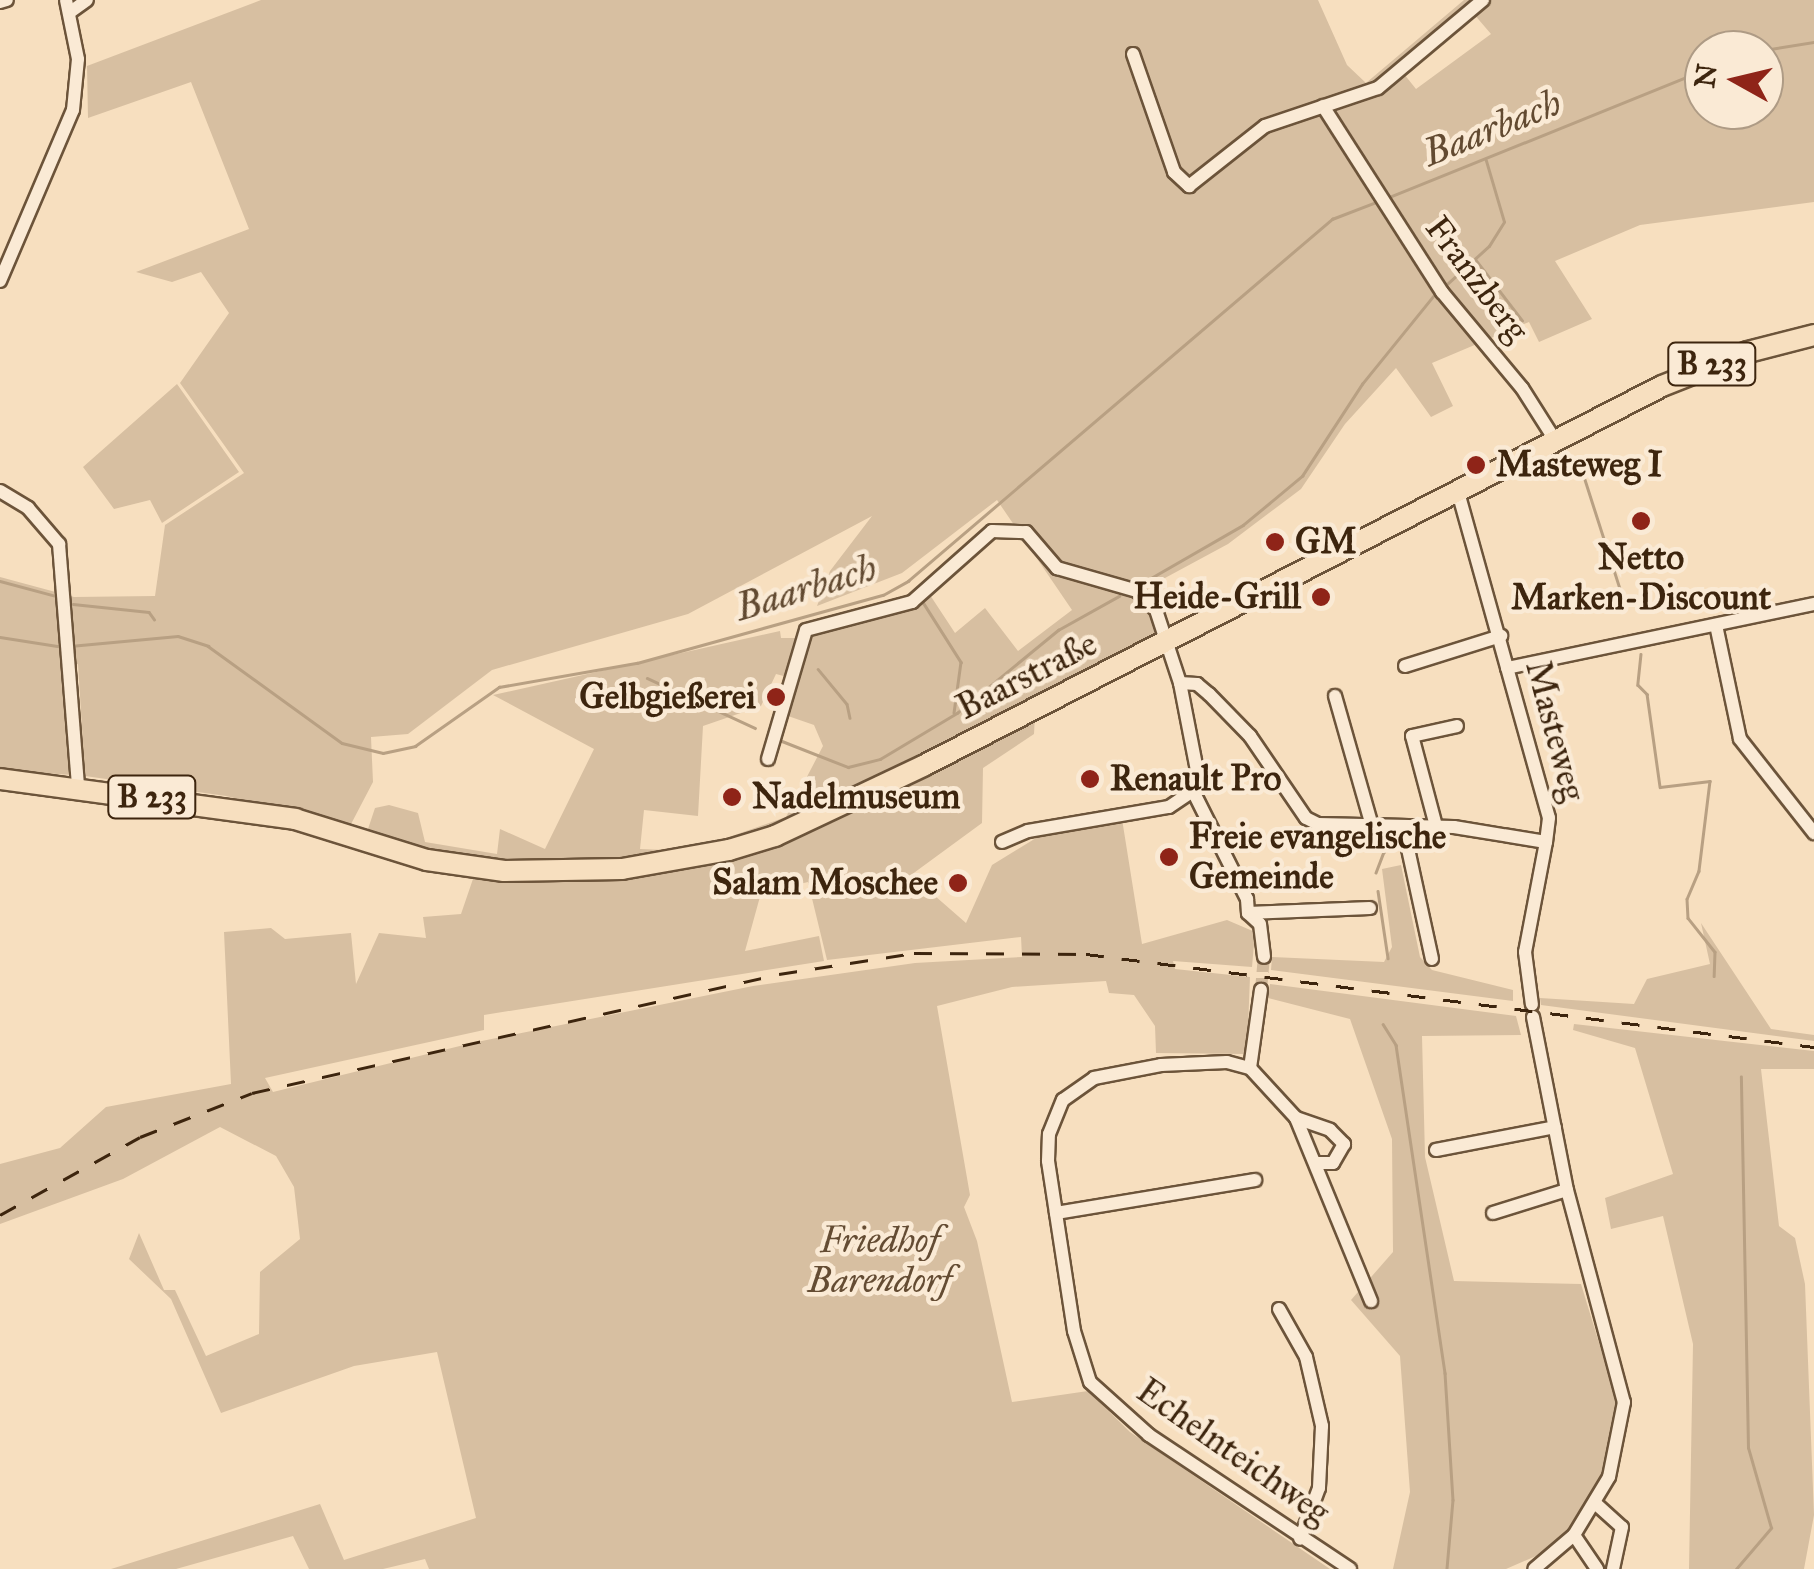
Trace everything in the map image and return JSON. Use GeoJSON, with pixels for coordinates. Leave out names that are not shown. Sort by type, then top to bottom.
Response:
{"type":"FeatureCollection","features":[{"type":"Feature","properties":{"kind":"main road","name":"Baarstraße"},"geometry":{"type":"LineString","coordinates":[[78,788],[226,806],[473,868],[557,874],[669,863],[774,836],[1707,366],[1814,335]]}},
{"type":"Feature","properties":{"kind":"main road","name":"B 233"},"geometry":{"type":"LineString","coordinates":[[0,779],[78,788]]}},
{"type":"Feature","properties":{"kind":"street"},"geometry":{"type":"LineString","coordinates":[[0,2],[7,0]]}},
{"type":"Feature","properties":{"kind":"street"},"geometry":{"type":"LineString","coordinates":[[0,281],[73,110],[78,58],[68,6],[87,0]]}},
{"type":"Feature","properties":{"kind":"street"},"geometry":{"type":"LineString","coordinates":[[1133,54],[1174,172],[1188,186],[1240,140],[1378,88],[1483,0]]}},
{"type":"Feature","properties":{"kind":"street","name":"Franzberg"},"geometry":{"type":"LineString","coordinates":[[1322,106],[1440,288],[1522,388],[1555,440]]}},
{"type":"Feature","properties":{"kind":"street"},"geometry":{"type":"LineString","coordinates":[[0,491],[28,508],[59,544],[78,788]]}},
{"type":"Feature","properties":{"kind":"street","name":"Masteweg"},"geometry":{"type":"LineString","coordinates":[[1458,492],[1501,636],[1548,818],[1546,842]]}},
{"type":"Feature","properties":{"kind":"street"},"geometry":{"type":"LineString","coordinates":[[768,759],[806,630],[912,602],[1000,528],[1026,532],[1057,568],[1137,590],[1169,640],[1198,776],[1194,791],[1169,808],[1028,831],[1002,842]]}},
{"type":"Feature","properties":{"kind":"street"},"geometry":{"type":"LineString","coordinates":[[1507,668],[1814,604]]}},
{"type":"Feature","properties":{"kind":"street"},"geometry":{"type":"LineString","coordinates":[[1716,625],[1740,739],[1814,832]]}},
{"type":"Feature","properties":{"kind":"street","name":"Masteweg"},"geometry":{"type":"LineString","coordinates":[[1405,666],[1501,636]]}},
{"type":"Feature","properties":{"kind":"street"},"geometry":{"type":"LineString","coordinates":[[1180,684],[1197,684],[1240,726],[1306,818],[1372,826],[1436,826],[1546,842],[1525,952],[1532,1011],[1567,1190],[1624,1402],[1619,1447],[1595,1503],[1574,1536],[1534,1569]]}},
{"type":"Feature","properties":{"kind":"street"},"geometry":{"type":"LineString","coordinates":[[1335,696],[1372,826]]}},
{"type":"Feature","properties":{"kind":"street"},"geometry":{"type":"LineString","coordinates":[[1436,826],[1412,736],[1457,726]]}},
{"type":"Feature","properties":{"kind":"street"},"geometry":{"type":"LineString","coordinates":[[1194,791],[1247,898],[1248,913],[1260,924],[1264,957]]}},
{"type":"Feature","properties":{"kind":"street"},"geometry":{"type":"LineString","coordinates":[[1403,826],[1432,959]]}},
{"type":"Feature","properties":{"kind":"street"},"geometry":{"type":"LineString","coordinates":[[1248,913],[1370,908]]}},
{"type":"Feature","properties":{"kind":"street"},"geometry":{"type":"LineString","coordinates":[[1261,990],[1250,1068],[1296,1118],[1318,1163],[1371,1301]]}},
{"type":"Feature","properties":{"kind":"street","name":"Echelnteichweg"},"geometry":{"type":"LineString","coordinates":[[1250,1068],[1227,1062],[1161,1066],[1094,1078],[1072,1091],[1049,1134],[1056,1213],[1074,1331],[1090,1382],[1131,1422],[1350,1569]]}},
{"type":"Feature","properties":{"kind":"street"},"geometry":{"type":"LineString","coordinates":[[1296,1118],[1330,1130],[1344,1144],[1334,1163],[1318,1163]]}},
{"type":"Feature","properties":{"kind":"street"},"geometry":{"type":"LineString","coordinates":[[1436,1150],[1555,1127]]}},
{"type":"Feature","properties":{"kind":"street"},"geometry":{"type":"LineString","coordinates":[[1056,1213],[1255,1180]]}},
{"type":"Feature","properties":{"kind":"street"},"geometry":{"type":"LineString","coordinates":[[1493,1213],[1567,1190]]}},
{"type":"Feature","properties":{"kind":"street"},"geometry":{"type":"LineString","coordinates":[[1278,1309],[1306,1357],[1322,1426],[1319,1488],[1300,1538]]}},
{"type":"Feature","properties":{"kind":"street"},"geometry":{"type":"LineString","coordinates":[[1595,1503],[1622,1526],[1612,1569]]}},
{"type":"Feature","properties":{"kind":"street"},"geometry":{"type":"LineString","coordinates":[[1574,1536],[1596,1569]]}},
{"type":"Feature","properties":{"kind":"green space","name":"Friedhof Barendorf"},"geometry":{"type":"Polygon","coordinates":[[[261,0],[1318,0],[1347,65],[1366,83],[1464,0],[1480,0],[1404,74],[1416,89],[1491,34],[1473,13],[1489,0],[1814,0],[1814,202],[1640,225],[1555,261],[1592,319],[1539,342],[1529,322],[1432,363],[1453,406],[1431,417],[1396,368],[1345,424],[1301,489],[1228,544],[1152,585],[1133,582],[1158,635],[1035,714],[1034,734],[983,768],[982,823],[911,875],[966,923],[992,865],[1041,835],[1122,819],[1142,944],[1227,920],[1255,932],[1252,967],[1173,961],[1175,969],[1250,977],[1247,1054],[1156,1053],[1155,1026],[1134,995],[1109,993],[1106,981],[1012,987],[937,1006],[970,1195],[964,1207],[977,1241],[1012,1402],[1088,1391],[1130,1432],[1330,1569],[429,1569],[425,1559],[383,1569],[309,1569],[293,1536],[176,1569],[111,1569],[320,1504],[344,1560],[476,1518],[437,1352],[354,1366],[221,1413],[171,1299],[129,1259],[139,1233],[164,1290],[175,1290],[206,1356],[259,1334],[260,1272],[300,1239],[294,1187],[276,1156],[220,1127],[123,1179],[0,1224],[0,1164],[60,1148],[106,1107],[231,1084],[224,932],[271,928],[285,939],[351,933],[356,984],[379,933],[426,938],[423,917],[461,914],[474,876],[580,882],[580,868],[467,861],[373,837],[368,829],[375,808],[389,805],[418,813],[425,842],[497,854],[500,829],[545,849],[594,749],[493,695],[780,631],[781,638],[808,638],[916,606],[930,595],[955,633],[985,608],[1018,651],[1072,610],[997,500],[902,573],[817,606],[830,571],[872,516],[688,614],[492,670],[408,734],[371,737],[373,782],[350,826],[226,796],[85,776],[78,664],[66,666],[72,775],[0,770],[0,577],[74,597],[155,596],[165,525],[244,473],[180,383],[229,313],[201,272],[172,282],[136,272],[249,229],[191,82],[88,118],[87,66],[261,0]],[[776,674],[761,706],[703,726],[698,816],[644,810],[640,849],[689,851],[786,817],[823,746],[814,725],[788,716],[795,679],[776,674]],[[808,882],[761,893],[745,951],[819,936],[824,961],[484,1015],[484,1030],[265,1078],[273,1092],[472,1043],[753,986],[915,963],[1022,957],[1021,937],[827,960],[808,882]]]}},
{"type":"Feature","properties":{"kind":"green space"},"geometry":{"type":"Polygon","coordinates":[[[177,384],[239,472],[162,523],[150,500],[114,509],[83,467],[177,384]]]}},
{"type":"Feature","properties":{"kind":"green space"},"geometry":{"type":"Polygon","coordinates":[[[1401,865],[1420,957],[1432,970],[1513,990],[1513,1001],[1271,970],[1272,957],[1384,962],[1392,947],[1382,869],[1401,865]]]}},
{"type":"Feature","properties":{"kind":"green space"},"geometry":{"type":"Polygon","coordinates":[[[1701,923],[1771,1029],[1814,1035],[1814,1041],[1541,1005],[1540,998],[1634,1004],[1647,979],[1710,964],[1701,923]]]}},
{"type":"Feature","properties":{"kind":"green space"},"geometry":{"type":"Polygon","coordinates":[[[1270,984],[1516,1016],[1521,1035],[1422,1036],[1425,1157],[1454,1281],[1581,1284],[1618,1405],[1602,1477],[1561,1545],[1506,1569],[1393,1569],[1410,1492],[1400,1356],[1351,1300],[1393,1252],[1392,1139],[1350,1019],[1268,998],[1270,984]]]}},
{"type":"Feature","properties":{"kind":"green space"},"geometry":{"type":"Polygon","coordinates":[[[1574,1024],[1814,1051],[1814,1069],[1761,1069],[1779,1226],[1795,1238],[1805,1284],[1814,1515],[1804,1569],[1689,1569],[1693,1344],[1663,1216],[1611,1229],[1605,1198],[1673,1174],[1635,1048],[1573,1030],[1574,1024]]]}},
{"type":"Feature","properties":{"kind":"waterway","name":"Baarbach"},"geometry":{"type":"LineString","coordinates":[[1784,47],[1814,42]]}},
{"type":"Feature","properties":{"kind":"waterway","name":"Baarbach"},"geometry":{"type":"LineString","coordinates":[[1387,198],[1684,78]]}},
{"type":"Feature","properties":{"kind":"waterway"},"geometry":{"type":"LineString","coordinates":[[1445,286],[1489,246],[1504,222],[1486,161]]}},
{"type":"Feature","properties":{"kind":"waterway","name":"Baarbach"},"geometry":{"type":"LineString","coordinates":[[70,646],[178,636],[208,646],[342,743],[383,753],[415,746],[499,687],[637,663],[883,595],[908,581],[1332,219],[1379,201]]}},
{"type":"Feature","properties":{"kind":"waterway"},"geometry":{"type":"LineString","coordinates":[[1476,260],[1522,320]]}},
{"type":"Feature","properties":{"kind":"waterway"},"geometry":{"type":"LineString","coordinates":[[1144,582],[1243,525],[1302,476],[1362,384],[1435,294]]}},
{"type":"Feature","properties":{"kind":"waterway"},"geometry":{"type":"LineString","coordinates":[[1579,461],[1625,604]]}},
{"type":"Feature","properties":{"kind":"waterway"},"geometry":{"type":"LineString","coordinates":[[0,581],[56,596]]}},
{"type":"Feature","properties":{"kind":"waterway"},"geometry":{"type":"LineString","coordinates":[[782,741],[848,767],[880,759],[957,713],[1058,630],[1119,596]]}},
{"type":"Feature","properties":{"kind":"waterway"},"geometry":{"type":"LineString","coordinates":[[921,599],[961,662],[954,713]]}},
{"type":"Feature","properties":{"kind":"waterway"},"geometry":{"type":"LineString","coordinates":[[73,604],[149,612],[154,619]]}},
{"type":"Feature","properties":{"kind":"waterway","name":"Baarbach"},"geometry":{"type":"LineString","coordinates":[[0,637],[63,647]]}},
{"type":"Feature","properties":{"kind":"waterway"},"geometry":{"type":"LineString","coordinates":[[1641,654],[1638,685],[1647,694],[1660,787],[1710,781],[1699,871],[1687,899],[1688,918],[1715,952],[1714,976]]}},
{"type":"Feature","properties":{"kind":"waterway"},"geometry":{"type":"LineString","coordinates":[[818,669],[847,704],[850,718]]}},
{"type":"Feature","properties":{"kind":"waterway"},"geometry":{"type":"LineString","coordinates":[[647,678],[755,728]]}},
{"type":"Feature","properties":{"kind":"waterway"},"geometry":{"type":"LineString","coordinates":[[1368,840],[1384,852],[1376,873]]}},
{"type":"Feature","properties":{"kind":"waterway"},"geometry":{"type":"LineString","coordinates":[[1378,891],[1388,958]]}},
{"type":"Feature","properties":{"kind":"waterway"},"geometry":{"type":"LineString","coordinates":[[1383,1024],[1396,1045],[1445,1373],[1453,1500],[1447,1569]]}},
{"type":"Feature","properties":{"kind":"waterway"},"geometry":{"type":"LineString","coordinates":[[1736,1569],[1771,1528],[1748,1448],[1741,1077]]}},
{"type":"Feature","properties":{"kind":"tunnel"},"geometry":{"type":"LineString","coordinates":[[1261,990],[1264,957]]}},
{"type":"Feature","properties":{"kind":"railway"},"geometry":{"type":"LineString","coordinates":[[0,1215],[140,1137],[252,1093],[779,974],[914,953],[1086,954],[1814,1047]]}},
{"type":"Feature","properties":{"kind":"place","name":"Masteweg I"},"geometry":{"type":"Point","coordinates":[1476,465]}},
{"type":"Feature","properties":{"kind":"place","name":"Netto Marken-Discount"},"geometry":{"type":"Point","coordinates":[1641,521]}},
{"type":"Feature","properties":{"kind":"place","name":"GM"},"geometry":{"type":"Point","coordinates":[1275,542]}},
{"type":"Feature","properties":{"kind":"place","name":"Heide-Grill"},"geometry":{"type":"Point","coordinates":[1321,597]}},
{"type":"Feature","properties":{"kind":"place","name":"Gelbgießerei"},"geometry":{"type":"Point","coordinates":[776,697]}},
{"type":"Feature","properties":{"kind":"place","name":"Renault Pro"},"geometry":{"type":"Point","coordinates":[1090,779]}},
{"type":"Feature","properties":{"kind":"place","name":"Nadelmuseum"},"geometry":{"type":"Point","coordinates":[732,797]}},
{"type":"Feature","properties":{"kind":"place","name":"Freie evangelische Gemeinde"},"geometry":{"type":"Point","coordinates":[1169,857]}},
{"type":"Feature","properties":{"kind":"place","name":"Salam Moschee"},"geometry":{"type":"Point","coordinates":[958,883]}}]}
